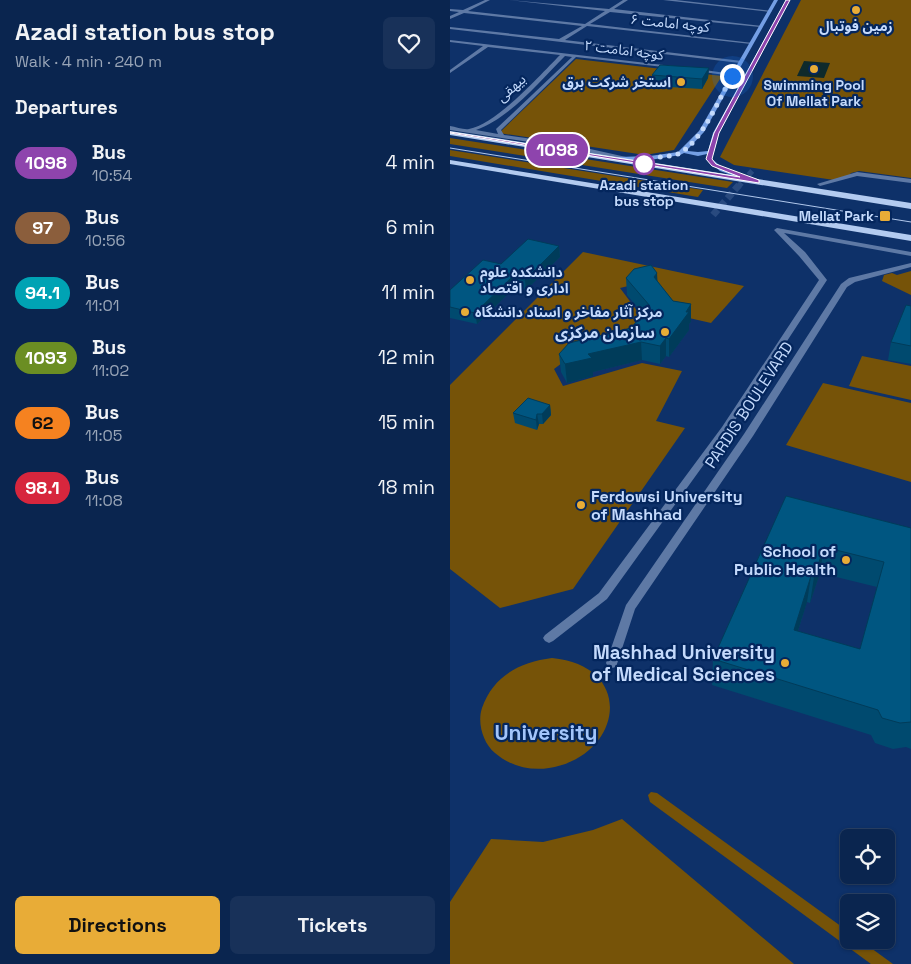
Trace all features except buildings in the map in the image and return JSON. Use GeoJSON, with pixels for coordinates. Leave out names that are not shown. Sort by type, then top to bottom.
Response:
{"type":"FeatureCollection","features":[{"type":"Feature","properties":{"kind":"highway"},"geometry":{"type":"LineString","coordinates":[[450,134],[911,206]]}},
{"type":"Feature","properties":{"kind":"highway"},"geometry":{"type":"LineString","coordinates":[[450,162],[911,238]]}},
{"type":"Feature","properties":{"kind":"main road"},"geometry":{"type":"LineString","coordinates":[[614,159],[632,160],[669,156],[685,149],[701,132],[776,0]]}},
{"type":"Feature","properties":{"kind":"main road"},"geometry":{"type":"LineString","coordinates":[[757,182],[714,165],[709,159],[710,152],[716,133],[788,0]]}},
{"type":"Feature","properties":{"kind":"main road"},"geometry":{"type":"LineString","coordinates":[[685,149],[686,152],[694,154],[710,152]]}},
{"type":"Feature","properties":{"kind":"street"},"geometry":{"type":"LineString","coordinates":[[450,18],[488,0]]}},
{"type":"Feature","properties":{"kind":"street"},"geometry":{"type":"LineString","coordinates":[[512,0],[760,26]]}},
{"type":"Feature","properties":{"kind":"street"},"geometry":{"type":"LineString","coordinates":[[542,52],[626,0]]}},
{"type":"Feature","properties":{"kind":"street"},"geometry":{"type":"LineString","coordinates":[[665,0],[770,11]]}},
{"type":"Feature","properties":{"kind":"street","name":"کوچه امامت ۶"},"geometry":{"type":"LineString","coordinates":[[450,10],[751,43]]}},
{"type":"Feature","properties":{"kind":"street"},"geometry":{"type":"LineString","coordinates":[[450,28],[740,62]]}},
{"type":"Feature","properties":{"kind":"street","name":"کوچه امامت ۲"},"geometry":{"type":"LineString","coordinates":[[450,41],[674,68]]}},
{"type":"Feature","properties":{"kind":"street"},"geometry":{"type":"LineString","coordinates":[[450,72],[488,45]]}},
{"type":"Feature","properties":{"kind":"street","name":"بیهقی"},"geometry":{"type":"LineString","coordinates":[[468,131],[480,128],[533,84],[564,54]]}},
{"type":"Feature","properties":{"kind":"street","name":"بیهقی"},"geometry":{"type":"LineString","coordinates":[[498,130],[575,56]]}},
{"type":"Feature","properties":{"kind":"street"},"geometry":{"type":"LineString","coordinates":[[694,70],[733,74]]}},
{"type":"Feature","properties":{"kind":"street"},"geometry":{"type":"LineString","coordinates":[[533,84],[545,85]]}},
{"type":"Feature","properties":{"kind":"street"},"geometry":{"type":"LineString","coordinates":[[450,128],[606,152],[632,160]]}},
{"type":"Feature","properties":{"kind":"street"},"geometry":{"type":"LineString","coordinates":[[480,128],[498,130],[502,136]]}},
{"type":"Feature","properties":{"kind":"street"},"geometry":{"type":"LineString","coordinates":[[820,184],[857,174],[911,181]]}},
{"type":"Feature","properties":{"kind":"street","name":"PARDIS BOULEVARD"},"geometry":{"type":"LineString","coordinates":[[549,638],[603,596],[725,429],[822,280],[802,254],[777,230],[911,254]]}},
{"type":"Feature","properties":{"kind":"street","name":"PARDIS BOULEVARD"},"geometry":{"type":"LineString","coordinates":[[612,663],[630,608],[748,436],[844,286],[852,280],[911,265]]}},
{"type":"Feature","properties":{"kind":"shaded area","name":"Mellat Park"},"geometry":{"type":"Polygon","coordinates":[[[801,0],[911,0],[911,178],[859,171],[851,173],[848,177],[834,180],[734,165],[720,157],[801,0]]]}},
{"type":"Feature","properties":{"kind":"shaded area"},"geometry":{"type":"Polygon","coordinates":[[[576,59],[722,76],[674,150],[645,155],[499,133],[576,59]]]}},
{"type":"Feature","properties":{"kind":"shaded area","name":"Swimming Pool Of Mellat Park"},"geometry":{"type":"Polygon","coordinates":[[[804,61],[830,63],[824,78],[797,76],[804,61]]]}},
{"type":"Feature","properties":{"kind":"shaded area"},"geometry":{"type":"Polygon","coordinates":[[[450,138],[733,182],[727,188],[450,144],[450,138]]]}},
{"type":"Feature","properties":{"kind":"shaded area"},"geometry":{"type":"Polygon","coordinates":[[[450,150],[703,190],[698,197],[450,156],[450,150]]]}},
{"type":"Feature","properties":{"kind":"shaded area"},"geometry":{"type":"Polygon","coordinates":[[[583,252],[744,286],[711,323],[676,315],[653,280],[620,288],[647,324],[566,360],[554,369],[563,386],[642,363],[682,371],[656,421],[685,428],[573,589],[500,608],[450,569],[450,385],[583,252]]]}},
{"type":"Feature","properties":{"kind":"shaded area"},"geometry":{"type":"Polygon","coordinates":[[[911,271],[911,295],[882,281],[884,275],[892,273],[897,275],[911,271]]]}},
{"type":"Feature","properties":{"kind":"shaded area"},"geometry":{"type":"Polygon","coordinates":[[[862,356],[911,366],[911,400],[849,386],[862,356]]]}},
{"type":"Feature","properties":{"kind":"shaded area"},"geometry":{"type":"Polygon","coordinates":[[[823,383],[911,403],[911,482],[786,445],[823,383]]]}},
{"type":"Feature","properties":{"kind":"shaded area"},"geometry":{"type":"Polygon","coordinates":[[[552,658],[579,665],[598,677],[608,693],[610,712],[604,730],[592,747],[574,760],[542,769],[520,766],[501,758],[487,744],[480,720],[482,708],[493,687],[509,672],[529,663],[552,658]]]}},
{"type":"Feature","properties":{"kind":"shaded area"},"geometry":{"type":"Polygon","coordinates":[[[651,792],[657,793],[840,925],[840,941],[650,802],[648,795],[651,792]]]}},
{"type":"Feature","properties":{"kind":"shaded area"},"geometry":{"type":"Polygon","coordinates":[[[622,819],[794,964],[450,964],[450,902],[491,839],[543,842],[593,830],[622,819]]]}},
{"type":"Feature","properties":{"kind":"shaded area"},"geometry":{"type":"Polygon","coordinates":[[[851,949],[872,949],[893,964],[871,964],[851,949]]]}},
{"type":"Feature","properties":{"kind":"tunnel"},"geometry":{"type":"LineString","coordinates":[[738,187],[753,170]]}},
{"type":"Feature","properties":{"kind":"tunnel"},"geometry":{"type":"LineString","coordinates":[[713,215],[739,185]]}},
{"type":"Feature","properties":{"kind":"tram line"},"geometry":{"type":"LineString","coordinates":[[450,148],[911,222]]}},
{"type":"Feature","properties":{"kind":"bus line","name":"1098"},"geometry":{"type":"LineString","coordinates":[[450,133],[757,182],[722,170],[714,165],[709,159],[710,152],[716,133],[788,0]]}},
{"type":"Feature","properties":{"kind":"place","name":"زمین فوتبال"},"geometry":{"type":"Point","coordinates":[856,10]}},
{"type":"Feature","properties":{"kind":"place","name":"Swimming Pool Of Mellat Park"},"geometry":{"type":"Point","coordinates":[814,69]}},
{"type":"Feature","properties":{"kind":"place","name":"استخر شرکت برق"},"geometry":{"type":"Point","coordinates":[681,82]}},
{"type":"Feature","properties":{"kind":"place","name":"Azadi station bus stop"},"geometry":{"type":"Point","coordinates":[644,164]}},
{"type":"Feature","properties":{"kind":"place","name":"Mellat Park"},"geometry":{"type":"Point","coordinates":[885,216]}},
{"type":"Feature","properties":{"kind":"place","name":"دانشکده علوم اداری و اقتصاد"},"geometry":{"type":"Point","coordinates":[470,280]}},
{"type":"Feature","properties":{"kind":"place","name":"مرکز آثار مفاخر و اسناد دانشگاه"},"geometry":{"type":"Point","coordinates":[465,312]}},
{"type":"Feature","properties":{"kind":"place","name":"سازمان مرکزی"},"geometry":{"type":"Point","coordinates":[665,332]}},
{"type":"Feature","properties":{"kind":"place","name":"Ferdowsi University of Mashhad"},"geometry":{"type":"Point","coordinates":[581,505]}},
{"type":"Feature","properties":{"kind":"place","name":"School of Public Health"},"geometry":{"type":"Point","coordinates":[846,560]}},
{"type":"Feature","properties":{"kind":"place","name":"Mashhad University of Medical Sciences"},"geometry":{"type":"Point","coordinates":[785,663]}},
{"type":"Feature","properties":{"kind":"district","name":"University"},"geometry":{"type":"Point","coordinates":[546,732]}},
{"type":"Feature","properties":{"kind":"route"},"geometry":{"type":"LineString","coordinates":[[644,164],[650,158],[669,156],[680,153],[685,149],[701,132],[732,76]]}}]}
